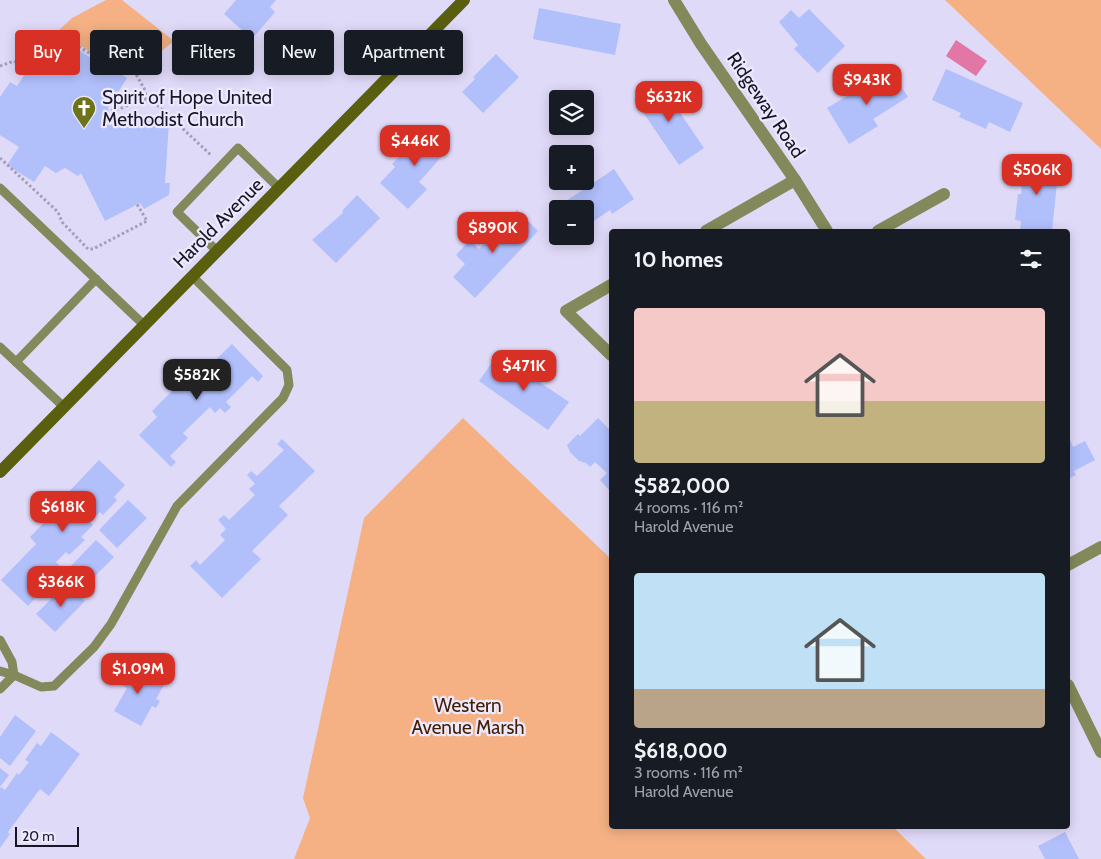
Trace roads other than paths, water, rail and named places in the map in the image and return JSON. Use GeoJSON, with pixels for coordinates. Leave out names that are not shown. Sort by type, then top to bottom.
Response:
{"type":"FeatureCollection","features":[{"type":"Feature","properties":{"kind":"street","name":"Harold Avenue"},"geometry":{"type":"LineString","coordinates":[[0,472],[464,0]]}},
{"type":"Feature","properties":{"kind":"street","name":"Ridgeway Road"},"geometry":{"type":"LineString","coordinates":[[674,0],[701,44],[795,180],[826,229]]}},
{"type":"Feature","properties":{"kind":"street"},"geometry":{"type":"LineString","coordinates":[[709,229],[795,180]]}},
{"type":"Feature","properties":{"kind":"street"},"geometry":{"type":"LineString","coordinates":[[882,229],[944,194]]}},
{"type":"Feature","properties":{"kind":"street"},"geometry":{"type":"LineString","coordinates":[[609,286],[566,311],[609,352]]}},
{"type":"Feature","properties":{"kind":"street"},"geometry":{"type":"LineString","coordinates":[[1070,564],[1101,547]]}},
{"type":"Feature","properties":{"kind":"street"},"geometry":{"type":"LineString","coordinates":[[1070,689],[1101,752]]}},
{"type":"Feature","properties":{"kind":"lane"},"geometry":{"type":"LineString","coordinates":[[217,251],[176,212],[238,148],[279,188]]}},
{"type":"Feature","properties":{"kind":"lane"},"geometry":{"type":"LineString","coordinates":[[0,188],[144,325]]}},
{"type":"Feature","properties":{"kind":"lane"},"geometry":{"type":"LineString","coordinates":[[0,671],[42,687],[54,686],[94,647],[111,624],[177,506],[269,413],[288,391],[290,385],[284,367],[192,276]]}},
{"type":"Feature","properties":{"kind":"lane"},"geometry":{"type":"LineString","coordinates":[[16,362],[96,279]]}},
{"type":"Feature","properties":{"kind":"lane"},"geometry":{"type":"LineString","coordinates":[[0,346],[64,408]]}},
{"type":"Feature","properties":{"kind":"lane"},"geometry":{"type":"LineString","coordinates":[[0,640],[12,662],[14,675]]}},
{"type":"Feature","properties":{"kind":"lane"},"geometry":{"type":"LineString","coordinates":[[0,689],[14,675]]}},
{"type":"Feature","properties":{"kind":"place","name":"Spirit of Hope United Methodist Church"},"geometry":{"type":"Point","coordinates":[84,129]}},
{"type":"Feature","properties":{"kind":"park label","name":"Western Avenue Marsh"},"geometry":{"type":"Point","coordinates":[468,716]}}]}
